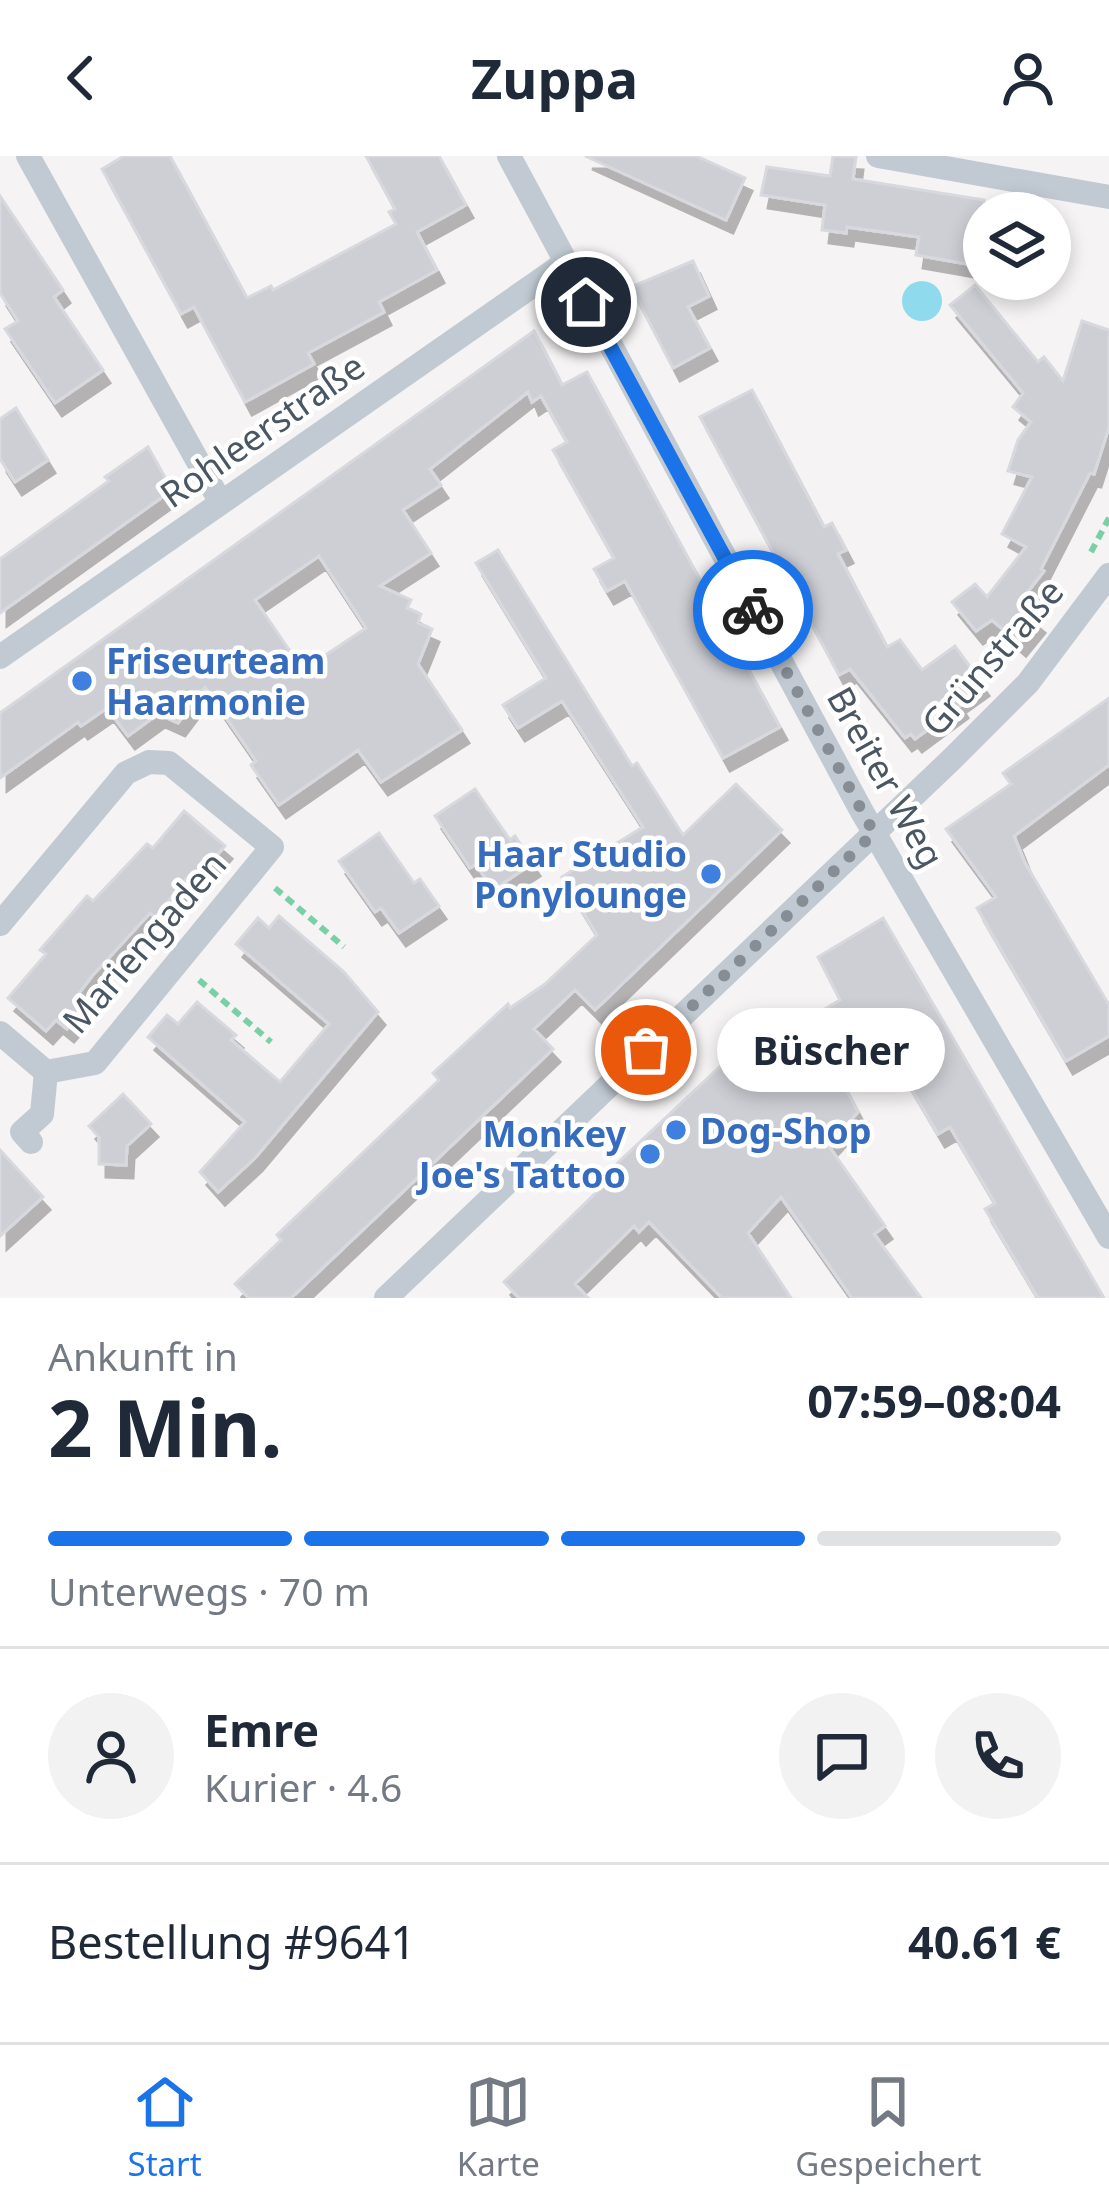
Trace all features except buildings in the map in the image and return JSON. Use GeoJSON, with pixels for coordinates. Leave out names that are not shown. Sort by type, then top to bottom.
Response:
{"type":"FeatureCollection","features":[{"type":"Feature","properties":{"kind":"street"},"geometry":{"type":"LineString","coordinates":[[28,156],[221,502]]}},
{"type":"Feature","properties":{"kind":"street","name":"Breiter Weg"},"geometry":{"type":"LineString","coordinates":[[509,156],[874,833],[1109,1237]]}},
{"type":"Feature","properties":{"kind":"street"},"geometry":{"type":"LineString","coordinates":[[878,156],[1109,197]]}},
{"type":"Feature","properties":{"kind":"street","name":"Rohleerstraße"},"geometry":{"type":"LineString","coordinates":[[0,657],[565,263]]}},
{"type":"Feature","properties":{"kind":"street","name":"Grünstraße"},"geometry":{"type":"LineString","coordinates":[[386,1298],[1028,683],[1109,575]]}},
{"type":"Feature","properties":{"kind":"street","name":"Mariengaden"},"geometry":{"type":"LineString","coordinates":[[0,924],[126,772],[149,762],[169,764],[272,847],[95,1063],[46,1072]]}},
{"type":"Feature","properties":{"kind":"street","name":"Mariengaden"},"geometry":{"type":"LineString","coordinates":[[0,1033],[46,1072]]}},
{"type":"Feature","properties":{"kind":"street","name":"Mariengaden"},"geometry":{"type":"LineString","coordinates":[[31,1142],[22,1132],[42,1114],[46,1072]]}},
{"type":"Feature","properties":{"kind":"path"},"geometry":{"type":"LineString","coordinates":[[254,869],[344,947]]}},
{"type":"Feature","properties":{"kind":"path"},"geometry":{"type":"LineString","coordinates":[[178,962],[271,1042]]}},
{"type":"Feature","properties":{"kind":"water"},"geometry":{"type":"Polygon","coordinates":[[[922,281],[936,287],[942,301],[936,315],[922,321],[908,315],[902,301],[908,287],[922,281]]]}},
{"type":"Feature","properties":{"kind":"way so far"},"geometry":{"type":"LineString","coordinates":[[646,1050],[874,833],[753,610]]}},
{"type":"Feature","properties":{"kind":"place","name":"Friseurteam Haarmonie"},"geometry":{"type":"Point","coordinates":[82,681]}},
{"type":"Feature","properties":{"kind":"place","name":"Haar Studio Ponylounge"},"geometry":{"type":"Point","coordinates":[711,874]}},
{"type":"Feature","properties":{"kind":"place","name":"Büscher"},"geometry":{"type":"Point","coordinates":[646,1050]}},
{"type":"Feature","properties":{"kind":"place","name":"Dog-Shop"},"geometry":{"type":"Point","coordinates":[676,1130]}},
{"type":"Feature","properties":{"kind":"place","name":"Monkey Joe's Tattoo"},"geometry":{"type":"Point","coordinates":[650,1154]}},
{"type":"Feature","properties":{"kind":"route"},"geometry":{"type":"LineString","coordinates":[[586,302],[753,610]]}}]}
